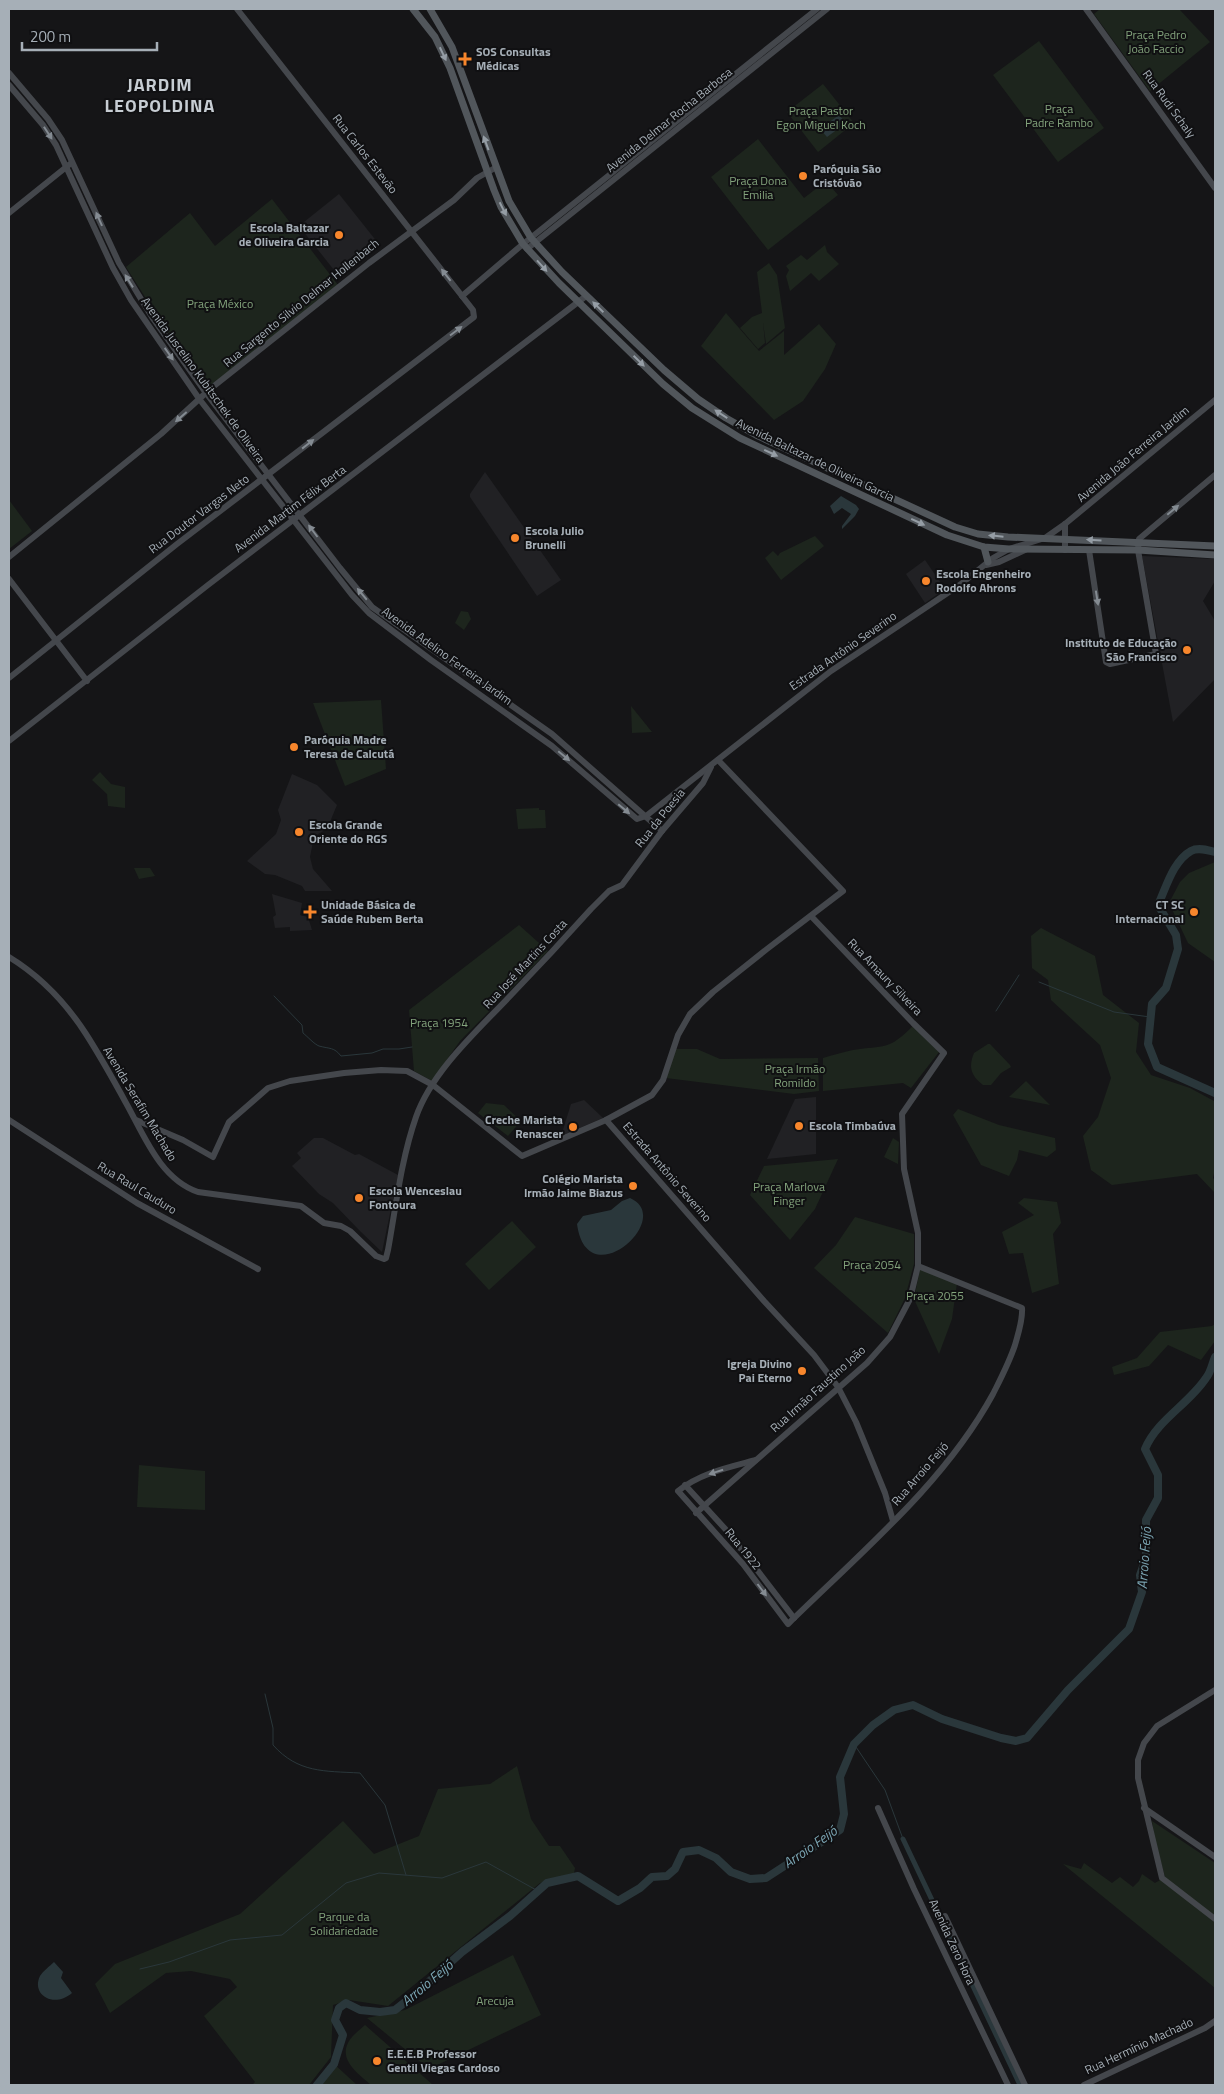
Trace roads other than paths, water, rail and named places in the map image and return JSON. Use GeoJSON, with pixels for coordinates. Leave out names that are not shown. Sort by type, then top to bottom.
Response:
{"type":"FeatureCollection","features":[{"type":"Feature","properties":{"kind":"main road","name":"Avenida Baltazar de Oliveira Garcia"},"geometry":{"type":"LineString","coordinates":[[413,9],[435,37],[450,68],[486,172],[501,207],[525,246],[578,303],[663,384],[692,408],[740,438],[947,535],[984,547],[1089,550],[1215,546]]}},
{"type":"Feature","properties":{"kind":"main road","name":"Avenida Baltazar de Oliveira Garcia"},"geometry":{"type":"LineString","coordinates":[[430,9],[452,46],[495,168],[509,201],[532,240],[586,296],[698,399],[756,435],[955,527],[992,536],[1064,539],[1215,555]]}},
{"type":"Feature","properties":{"kind":"main road"},"geometry":{"type":"LineString","coordinates":[[984,547],[986,564]]}},
{"type":"Feature","properties":{"kind":"street","name":"Rua Carlos Estevão"},"geometry":{"type":"LineString","coordinates":[[237,9],[462,296],[474,314]]}},
{"type":"Feature","properties":{"kind":"street","name":"Avenida Delmar Rocha Barbosa"},"geometry":{"type":"LineString","coordinates":[[462,296],[817,9]]}},
{"type":"Feature","properties":{"kind":"street","name":"Avenida Delmar Rocha Barbosa"},"geometry":{"type":"LineString","coordinates":[[532,240],[827,9]]}},
{"type":"Feature","properties":{"kind":"street","name":"Rua Rudi Schaly"},"geometry":{"type":"LineString","coordinates":[[1086,9],[1215,188]]}},
{"type":"Feature","properties":{"kind":"street","name":"Avenida Juscelino Kubitschek de Oliveira"},"geometry":{"type":"LineString","coordinates":[[9,73],[48,119],[62,140],[119,263],[152,317],[206,393],[269,474]]}},
{"type":"Feature","properties":{"kind":"street","name":"Avenida Juscelino Kubitschek de Oliveira"},"geometry":{"type":"LineString","coordinates":[[9,85],[43,125],[67,166],[113,268],[131,300],[200,400],[263,480]]}},
{"type":"Feature","properties":{"kind":"street"},"geometry":{"type":"LineString","coordinates":[[9,213],[73,161]]}},
{"type":"Feature","properties":{"kind":"street","name":"Rua Sargento Silvio Delmar Hollenbach"},"geometry":{"type":"LineString","coordinates":[[9,557],[160,434],[206,393],[411,231],[454,200],[477,178],[495,168]]}},
{"type":"Feature","properties":{"kind":"street","name":"Avenida Martim Félix Berta"},"geometry":{"type":"LineString","coordinates":[[9,742],[586,296]]}},
{"type":"Feature","properties":{"kind":"street","name":"Rua Doutor Vargas Neto"},"geometry":{"type":"LineString","coordinates":[[9,678],[177,544],[474,317],[474,314]]}},
{"type":"Feature","properties":{"kind":"street","name":"Avenida João Ferreira Jardim"},"geometry":{"type":"LineString","coordinates":[[1045,538],[1065,524],[1215,400]]}},
{"type":"Feature","properties":{"kind":"street"},"geometry":{"type":"LineString","coordinates":[[232,440],[238,435]]}},
{"type":"Feature","properties":{"kind":"street","name":"Avenida Adelino Ferreira Jardim"},"geometry":{"type":"LineString","coordinates":[[269,474],[344,574],[372,607],[552,734],[662,831]]}},
{"type":"Feature","properties":{"kind":"street"},"geometry":{"type":"LineString","coordinates":[[1089,550],[1108,663],[1156,654],[1138,547],[1141,536],[1215,475]]}},
{"type":"Feature","properties":{"kind":"street","name":"Avenida Adelino Ferreira Jardim"},"geometry":{"type":"LineString","coordinates":[[263,480],[333,572],[365,608],[431,660],[552,746],[634,817],[641,818],[646,816]]}},
{"type":"Feature","properties":{"kind":"street"},"geometry":{"type":"LineString","coordinates":[[1065,524],[1065,550]]}},
{"type":"Feature","properties":{"kind":"street","name":"Estrada Antônio Severino"},"geometry":{"type":"LineString","coordinates":[[646,816],[831,671],[954,589],[1009,549],[1045,538]]}},
{"type":"Feature","properties":{"kind":"street","name":"Estrada Antônio Severino"},"geometry":{"type":"LineString","coordinates":[[986,564],[999,562],[1027,549]]}},
{"type":"Feature","properties":{"kind":"street"},"geometry":{"type":"LineString","coordinates":[[9,579],[87,681]]}},
{"type":"Feature","properties":{"kind":"street"},"geometry":{"type":"LineString","coordinates":[[431,660],[436,652]]}},
{"type":"Feature","properties":{"kind":"street"},"geometry":{"type":"LineString","coordinates":[[442,668],[442,662],[446,659]]}},
{"type":"Feature","properties":{"kind":"street","name":"Estrada Antônio Severino"},"geometry":{"type":"LineString","coordinates":[[715,762],[843,891],[781,938],[696,1007],[683,1023],[663,1080],[658,1088],[645,1100],[606,1120],[764,1301],[814,1355],[838,1387],[856,1422],[885,1493],[893,1521]]}},
{"type":"Feature","properties":{"kind":"street","name":"Rua da Poesia"},"geometry":{"type":"LineString","coordinates":[[622,885],[662,831],[703,783],[715,762]]}},
{"type":"Feature","properties":{"kind":"street","name":"Rua José Martins Costa"},"geometry":{"type":"LineString","coordinates":[[384,1259],[388,1250],[401,1175],[417,1116],[433,1085],[480,1029],[591,909],[609,891],[622,885]]}},
{"type":"Feature","properties":{"kind":"street","name":"Rua Amaury Silveira"},"geometry":{"type":"LineString","coordinates":[[810,916],[944,1053]]}},
{"type":"Feature","properties":{"kind":"street","name":"Avenida Serafim Machado"},"geometry":{"type":"LineString","coordinates":[[9,956],[54,991],[85,1033],[150,1147],[169,1173],[187,1189],[301,1206],[324,1223],[341,1226],[350,1231],[376,1256],[384,1259]]}},
{"type":"Feature","properties":{"kind":"street","name":"Rua Irmão Faustino João"},"geometry":{"type":"LineString","coordinates":[[696,1512],[867,1363],[890,1336],[910,1299],[918,1266],[918,1233],[904,1169],[902,1114],[944,1053]]}},
{"type":"Feature","properties":{"kind":"street"},"geometry":{"type":"LineString","coordinates":[[136,1120],[183,1140],[213,1157],[228,1122],[268,1088],[290,1081],[381,1070],[407,1072],[433,1085],[522,1156],[606,1120]]}},
{"type":"Feature","properties":{"kind":"street","name":"Rua Raul Cauduro"},"geometry":{"type":"LineString","coordinates":[[9,1120],[137,1203],[258,1269]]}},
{"type":"Feature","properties":{"kind":"street","name":"Rua Arroio Feijó"},"geometry":{"type":"LineString","coordinates":[[788,1624],[893,1521],[951,1457],[979,1418],[1008,1365],[1019,1330],[1022,1308],[918,1266]]}},
{"type":"Feature","properties":{"kind":"street","name":"Rua Irmão Faustino João"},"geometry":{"type":"LineString","coordinates":[[678,1491],[685,1485],[709,1474],[756,1460]]}},
{"type":"Feature","properties":{"kind":"street","name":"Rua 1922"},"geometry":{"type":"LineString","coordinates":[[685,1485],[750,1558],[794,1618]]}},
{"type":"Feature","properties":{"kind":"street","name":"Rua 1922"},"geometry":{"type":"LineString","coordinates":[[678,1491],[743,1564],[788,1624]]}},
{"type":"Feature","properties":{"kind":"street"},"geometry":{"type":"LineString","coordinates":[[1215,1690],[1166,1718],[1150,1732],[1144,1743],[1137,1769],[1144,1808],[1162,1878],[1215,1919]]}},
{"type":"Feature","properties":{"kind":"street","name":"Avenida Zero Hora"},"geometry":{"type":"LineString","coordinates":[[878,1808],[918,1897],[1008,2085]]}},
{"type":"Feature","properties":{"kind":"street"},"geometry":{"type":"LineString","coordinates":[[1144,1808],[1215,1857]]}},
{"type":"Feature","properties":{"kind":"street","name":"Avenida Zero Hora"},"geometry":{"type":"LineString","coordinates":[[945,1916],[1025,2085]]}},
{"type":"Feature","properties":{"kind":"street","name":"Rua Hermínio Machado"},"geometry":{"type":"LineString","coordinates":[[1084,2085],[1205,2028],[1215,2021]]}},
{"type":"Feature","properties":{"kind":"waterway","name":"Arroio Feijó"},"geometry":{"type":"LineString","coordinates":[[1215,852],[1197,849],[1185,855],[1171,875],[1158,905],[1176,935],[1178,949],[1166,988],[1152,1004],[1148,1044],[1157,1067],[1215,1093]]}},
{"type":"Feature","properties":{"kind":"waterway"},"geometry":{"type":"LineString","coordinates":[[996,1011],[1019,975]]}},
{"type":"Feature","properties":{"kind":"waterway"},"geometry":{"type":"LineString","coordinates":[[1039,982],[1114,1012],[1150,1017]]}},
{"type":"Feature","properties":{"kind":"waterway"},"geometry":{"type":"LineString","coordinates":[[274,996],[302,1025],[303,1033],[315,1044],[334,1050],[341,1056],[372,1053],[383,1049],[412,1047]]}},
{"type":"Feature","properties":{"kind":"waterway","name":"Arroio Feijó"},"geometry":{"type":"LineString","coordinates":[[317,2085],[334,2064],[343,2035],[335,2020],[339,2008],[346,2003],[360,2010],[380,2012],[395,2010],[462,1952],[510,1916],[547,1883],[578,1876],[618,1901],[640,1888],[652,1877],[667,1876],[675,1869],[683,1852],[699,1850],[716,1858],[731,1872],[750,1879],[766,1878],[840,1830],[844,1814],[840,1777],[854,1744],[873,1725],[894,1710],[913,1705],[942,1719],[1001,1738],[1016,1741],[1027,1738],[1068,1690],[1129,1629],[1142,1592],[1140,1575],[1146,1558],[1146,1520],[1158,1498],[1158,1475],[1145,1449],[1157,1429],[1199,1387],[1209,1373],[1215,1357]]}},
{"type":"Feature","properties":{"kind":"waterway"},"geometry":{"type":"LineString","coordinates":[[265,1694],[273,1728],[273,1745],[282,1754],[292,1761],[312,1769],[360,1773],[385,1805],[406,1875]]}},
{"type":"Feature","properties":{"kind":"waterway"},"geometry":{"type":"LineString","coordinates":[[854,1744],[885,1790],[903,1839]]}},
{"type":"Feature","properties":{"kind":"waterway","name":"Arroio Feijó"},"geometry":{"type":"LineString","coordinates":[[903,1839],[1020,2085]]}},
{"type":"Feature","properties":{"kind":"waterway"},"geometry":{"type":"LineString","coordinates":[[140,1969],[169,1962],[230,1940],[282,1935],[346,1883],[379,1873],[442,1878],[486,1862],[538,1891]]}},
{"type":"Feature","properties":{"kind":"place","name":"SOS Consultas Médicas"},"geometry":{"type":"Point","coordinates":[465,59]}},
{"type":"Feature","properties":{"kind":"place","name":"Paróquia São Cristóvão"},"geometry":{"type":"Point","coordinates":[803,176]}},
{"type":"Feature","properties":{"kind":"place","name":"Escola Baltazar de Oliveira Garcia"},"geometry":{"type":"Point","coordinates":[339,235]}},
{"type":"Feature","properties":{"kind":"place","name":"Escola Julio Brunelli"},"geometry":{"type":"Point","coordinates":[515,538]}},
{"type":"Feature","properties":{"kind":"place","name":"Escola Engenheiro Rodolfo Ahrons"},"geometry":{"type":"Point","coordinates":[926,581]}},
{"type":"Feature","properties":{"kind":"place","name":"Instituto de Educação São Francisco"},"geometry":{"type":"Point","coordinates":[1187,650]}},
{"type":"Feature","properties":{"kind":"place","name":"Paróquia Madre Teresa de Calcutá"},"geometry":{"type":"Point","coordinates":[294,747]}},
{"type":"Feature","properties":{"kind":"place","name":"Escola Grande Oriente do RGS"},"geometry":{"type":"Point","coordinates":[299,832]}},
{"type":"Feature","properties":{"kind":"place","name":"Unidade Básica de Saúde Rubem Berta"},"geometry":{"type":"Point","coordinates":[310,912]}},
{"type":"Feature","properties":{"kind":"place","name":"CT SC Internacional"},"geometry":{"type":"Point","coordinates":[1194,912]}},
{"type":"Feature","properties":{"kind":"place","name":"Escola Timbaúva"},"geometry":{"type":"Point","coordinates":[799,1126]}},
{"type":"Feature","properties":{"kind":"place","name":"Creche Marista Renascer"},"geometry":{"type":"Point","coordinates":[573,1127]}},
{"type":"Feature","properties":{"kind":"place","name":"Colégio Marista Irmão Jaime Biazus"},"geometry":{"type":"Point","coordinates":[633,1186]}},
{"type":"Feature","properties":{"kind":"place","name":"Escola Wenceslau Fontoura"},"geometry":{"type":"Point","coordinates":[359,1198]}},
{"type":"Feature","properties":{"kind":"place","name":"Igreja Divino Pai Eterno"},"geometry":{"type":"Point","coordinates":[802,1371]}},
{"type":"Feature","properties":{"kind":"place","name":"E.E.E.B Professor Gentil Viegas Cardoso"},"geometry":{"type":"Point","coordinates":[377,2061]}},
{"type":"Feature","properties":{"kind":"district","name":"JARDIM LEOPOLDINA"},"geometry":{"type":"Point","coordinates":[160,95]}},
{"type":"Feature","properties":{"kind":"park label","name":"Praça Pedro João Faccio"},"geometry":{"type":"Point","coordinates":[1156,42]}},
{"type":"Feature","properties":{"kind":"park label","name":"Praça Padre Rambo"},"geometry":{"type":"Point","coordinates":[1059,116]}},
{"type":"Feature","properties":{"kind":"park label","name":"Praça Pastor Egon Miguel Koch"},"geometry":{"type":"Point","coordinates":[821,118]}},
{"type":"Feature","properties":{"kind":"park label","name":"Praça Dona Emilia"},"geometry":{"type":"Point","coordinates":[758,188]}},
{"type":"Feature","properties":{"kind":"park label","name":"Praça México"},"geometry":{"type":"Point","coordinates":[220,304]}},
{"type":"Feature","properties":{"kind":"park label","name":"Praça 1954"},"geometry":{"type":"Point","coordinates":[439,1023]}},
{"type":"Feature","properties":{"kind":"park label","name":"Praça Irmão Romildo"},"geometry":{"type":"Point","coordinates":[795,1076]}},
{"type":"Feature","properties":{"kind":"park label","name":"Praça Marlova Finger"},"geometry":{"type":"Point","coordinates":[789,1194]}},
{"type":"Feature","properties":{"kind":"park label","name":"Praça 2054"},"geometry":{"type":"Point","coordinates":[872,1265]}},
{"type":"Feature","properties":{"kind":"park label","name":"Praça 2055"},"geometry":{"type":"Point","coordinates":[935,1296]}},
{"type":"Feature","properties":{"kind":"park label","name":"Parque da Solidariedade"},"geometry":{"type":"Point","coordinates":[344,1924]}},
{"type":"Feature","properties":{"kind":"park label","name":"Arecuja"},"geometry":{"type":"Point","coordinates":[495,2001]}}]}
